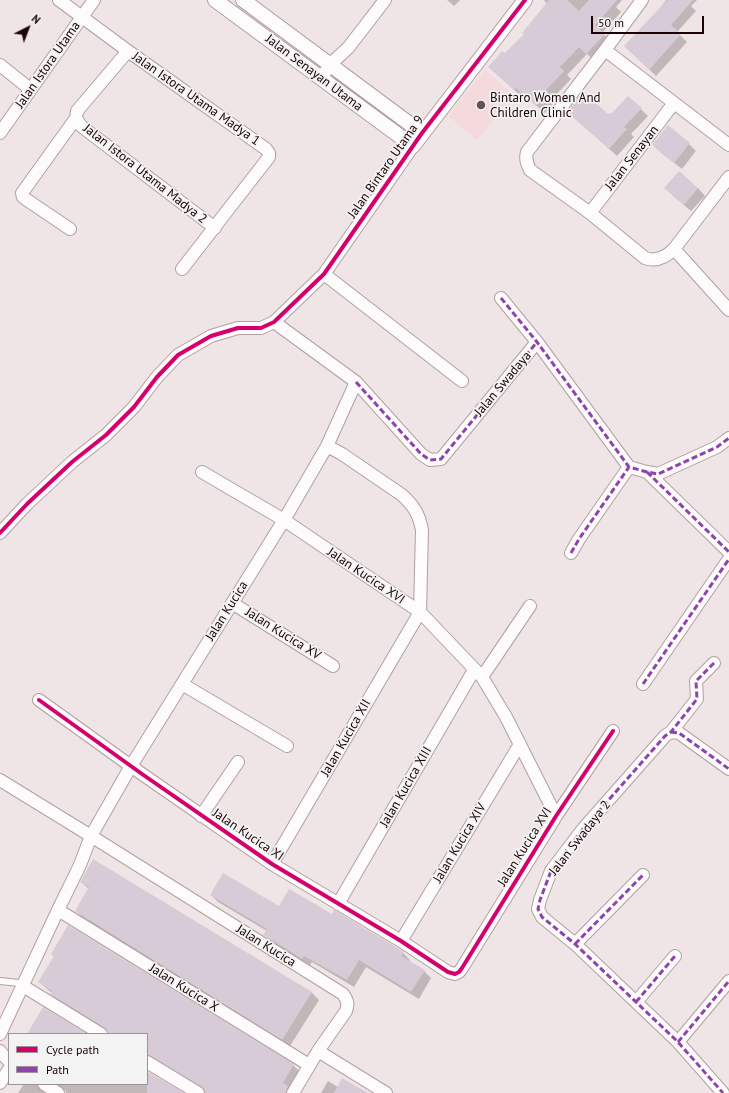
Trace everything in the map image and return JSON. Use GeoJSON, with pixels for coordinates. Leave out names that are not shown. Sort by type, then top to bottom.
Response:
{"type":"FeatureCollection","features":[{"type":"Feature","properties":{"kind":"street","name":"Jalan Istora Utama Madya 1"},"geometry":{"type":"LineString","coordinates":[[59,0],[266,149],[269,153],[269,157],[182,270]]}},
{"type":"Feature","properties":{"kind":"street","name":"Jalan Istora Utama"},"geometry":{"type":"LineString","coordinates":[[0,133],[94,0]]}},
{"type":"Feature","properties":{"kind":"street","name":"Jalan Senayan Utama"},"geometry":{"type":"LineString","coordinates":[[215,0],[413,146]]}},
{"type":"Feature","properties":{"kind":"street","name":"Jalan Senayan Utama"},"geometry":{"type":"LineString","coordinates":[[243,0],[422,133]]}},
{"type":"Feature","properties":{"kind":"street"},"geometry":{"type":"LineString","coordinates":[[324,80],[385,0]]}},
{"type":"Feature","properties":{"kind":"street","name":"Jalan Bintaro Utama 9"},"geometry":{"type":"LineString","coordinates":[[274,322],[324,274],[422,133],[525,0]]}},
{"type":"Feature","properties":{"kind":"street"},"geometry":{"type":"LineString","coordinates":[[642,0],[527,152],[526,158],[530,170],[590,213],[645,258],[650,260],[657,259],[668,254],[674,249],[729,177]]}},
{"type":"Feature","properties":{"kind":"street"},"geometry":{"type":"LineString","coordinates":[[605,50],[729,145]]}},
{"type":"Feature","properties":{"kind":"street"},"geometry":{"type":"LineString","coordinates":[[70,229],[23,197],[22,193],[76,118],[77,111],[128,51]]}},
{"type":"Feature","properties":{"kind":"street"},"geometry":{"type":"LineString","coordinates":[[0,65],[30,90]]}},
{"type":"Feature","properties":{"kind":"street","name":"Jalan Senayan"},"geometry":{"type":"LineString","coordinates":[[590,213],[674,103]]}},
{"type":"Feature","properties":{"kind":"street","name":"Jalan Istora Utama Madya 2"},"geometry":{"type":"LineString","coordinates":[[76,118],[81,126],[214,228]]}},
{"type":"Feature","properties":{"kind":"street"},"geometry":{"type":"LineString","coordinates":[[674,249],[729,310]]}},
{"type":"Feature","properties":{"kind":"street"},"geometry":{"type":"LineString","coordinates":[[324,274],[462,382]]}},
{"type":"Feature","properties":{"kind":"street"},"geometry":{"type":"LineString","coordinates":[[501,298],[537,342]]}},
{"type":"Feature","properties":{"kind":"street"},"geometry":{"type":"LineString","coordinates":[[0,533],[27,504],[72,462],[106,436],[134,407],[157,377],[178,355],[211,336],[238,328],[261,328],[274,322]]}},
{"type":"Feature","properties":{"kind":"street","name":"Jalan Swadaya"},"geometry":{"type":"LineString","coordinates":[[274,322],[356,382],[422,454],[430,460],[441,459],[537,342],[629,467]]}},
{"type":"Feature","properties":{"kind":"street","name":"Jalan Kucica"},"geometry":{"type":"LineString","coordinates":[[0,1034],[80,864],[91,836],[131,766],[284,520],[327,446],[356,382]]}},
{"type":"Feature","properties":{"kind":"street"},"geometry":{"type":"LineString","coordinates":[[571,553],[629,467],[658,474],[717,447],[729,438]]}},
{"type":"Feature","properties":{"kind":"street"},"geometry":{"type":"LineString","coordinates":[[327,446],[342,454],[402,495],[416,510],[420,519],[422,530],[420,612]]}},
{"type":"Feature","properties":{"kind":"street","name":"Jalan Kucica XVI"},"geometry":{"type":"LineString","coordinates":[[202,472],[284,520],[420,612],[478,674],[506,717],[556,816]]}},
{"type":"Feature","properties":{"kind":"street"},"geometry":{"type":"LineString","coordinates":[[647,472],[729,552]]}},
{"type":"Feature","properties":{"kind":"street"},"geometry":{"type":"LineString","coordinates":[[643,684],[729,559]]}},
{"type":"Feature","properties":{"kind":"street","name":"Jalan Kucica XV"},"geometry":{"type":"LineString","coordinates":[[232,603],[333,666]]}},
{"type":"Feature","properties":{"kind":"street","name":"Jalan Kucica XIII"},"geometry":{"type":"LineString","coordinates":[[338,904],[478,674],[530,606]]}},
{"type":"Feature","properties":{"kind":"street","name":"Jalan Kucica XII"},"geometry":{"type":"LineString","coordinates":[[272,864],[420,612]]}},
{"type":"Feature","properties":{"kind":"street","name":"Jalan Swadaya 2"},"geometry":{"type":"LineString","coordinates":[[714,662],[696,681],[697,699],[671,732],[665,736],[588,823],[551,871],[538,909],[542,917],[575,944],[678,1042],[723,1093]]}},
{"type":"Feature","properties":{"kind":"street"},"geometry":{"type":"LineString","coordinates":[[182,684],[287,746]]}},
{"type":"Feature","properties":{"kind":"street","name":"Jalan Kucica XI"},"geometry":{"type":"LineString","coordinates":[[39,700],[201,816],[272,864],[401,941],[448,972],[455,974]]}},
{"type":"Feature","properties":{"kind":"street","name":"Jalan Kucica XVI"},"geometry":{"type":"LineString","coordinates":[[455,974],[462,968],[556,816],[613,730]]}},
{"type":"Feature","properties":{"kind":"street"},"geometry":{"type":"LineString","coordinates":[[671,732],[679,733],[729,769]]}},
{"type":"Feature","properties":{"kind":"street","name":"Jalan Kucica XIV"},"geometry":{"type":"LineString","coordinates":[[401,941],[520,744]]}},
{"type":"Feature","properties":{"kind":"street","name":"Jalan Kucica XI"},"geometry":{"type":"LineString","coordinates":[[201,816],[238,762]]}},
{"type":"Feature","properties":{"kind":"street","name":"Jalan Kucica"},"geometry":{"type":"LineString","coordinates":[[0,780],[343,994],[348,1000],[346,1011],[318,1051],[293,1093]]}},
{"type":"Feature","properties":{"kind":"street"},"geometry":{"type":"LineString","coordinates":[[575,944],[643,875]]}},
{"type":"Feature","properties":{"kind":"street","name":"Jalan Kucica X"},"geometry":{"type":"LineString","coordinates":[[58,910],[309,1065]]}},
{"type":"Feature","properties":{"kind":"street"},"geometry":{"type":"LineString","coordinates":[[636,1002],[675,956]]}},
{"type":"Feature","properties":{"kind":"street"},"geometry":{"type":"LineString","coordinates":[[678,1042],[729,981]]}},
{"type":"Feature","properties":{"kind":"street"},"geometry":{"type":"LineString","coordinates":[[23,986],[99,1033]]}},
{"type":"Feature","properties":{"kind":"street"},"geometry":{"type":"LineString","coordinates":[[0,1051],[8,1060]]}},
{"type":"Feature","properties":{"kind":"street"},"geometry":{"type":"LineString","coordinates":[[318,1051],[386,1093]]}},
{"type":"Feature","properties":{"kind":"street"},"geometry":{"type":"LineString","coordinates":[[148,1063],[198,1093]]}},
{"type":"Feature","properties":{"kind":"street"},"geometry":{"type":"LineString","coordinates":[[0,1083],[8,1071]]}},
{"type":"Feature","properties":{"kind":"street"},"geometry":{"type":"LineString","coordinates":[[46,1085],[58,1093]]}},
{"type":"Feature","properties":{"kind":"lane"},"geometry":{"type":"LineString","coordinates":[[0,981],[19,983],[23,986]]}},
{"type":"Feature","properties":{"kind":"shaded area","name":"Bintaro Women And Children Clinic"},"geometry":{"type":"Polygon","coordinates":[[[485,70],[514,95],[477,140],[448,116],[485,70]]]}},
{"type":"Feature","properties":{"kind":"building"},"geometry":{"type":"Polygon","coordinates":[[[549,0],[567,0],[579,11],[589,0],[617,0],[595,25],[605,34],[586,54],[579,47],[560,67],[564,71],[546,90],[548,92],[536,106],[516,88],[514,90],[488,67],[502,51],[505,53],[524,34],[522,33],[549,0]]]}},
{"type":"Feature","properties":{"kind":"building"},"geometry":{"type":"Polygon","coordinates":[[[667,0],[693,0],[671,25],[681,34],[649,70],[624,46],[667,0]]]}},
{"type":"Feature","properties":{"kind":"building"},"geometry":{"type":"Polygon","coordinates":[[[583,91],[608,114],[611,114],[628,96],[642,108],[624,127],[627,129],[609,149],[567,112],[583,91]]]}},
{"type":"Feature","properties":{"kind":"building"},"geometry":{"type":"Polygon","coordinates":[[[668,125],[690,143],[674,163],[652,145],[668,125]]]}},
{"type":"Feature","properties":{"kind":"building"},"geometry":{"type":"Polygon","coordinates":[[[679,171],[698,188],[684,205],[664,188],[679,171]]]}},
{"type":"Feature","properties":{"kind":"building"},"geometry":{"type":"Polygon","coordinates":[[[93,859],[312,992],[282,1040],[75,911],[89,887],[80,882],[93,859]]]}},
{"type":"Feature","properties":{"kind":"building"},"geometry":{"type":"Polygon","coordinates":[[[223,873],[279,906],[289,889],[332,914],[334,910],[404,952],[401,956],[425,970],[411,992],[359,960],[347,980],[304,956],[302,959],[263,935],[267,929],[210,895],[223,873]]]}},
{"type":"Feature","properties":{"kind":"building"},"geometry":{"type":"Polygon","coordinates":[[[68,925],[294,1064],[283,1083],[288,1086],[286,1093],[205,1093],[202,1087],[148,1055],[148,1033],[108,1033],[105,1028],[50,994],[52,991],[38,982],[54,956],[51,954],[68,925]]]}},
{"type":"Feature","properties":{"kind":"building"},"geometry":{"type":"Polygon","coordinates":[[[43,1007],[85,1033],[28,1033],[43,1007]]]}},
{"type":"Feature","properties":{"kind":"building"},"geometry":{"type":"Polygon","coordinates":[[[148,1072],[184,1093],[147,1093],[148,1072]]]}},
{"type":"Feature","properties":{"kind":"building"},"geometry":{"type":"Polygon","coordinates":[[[342,1078],[368,1093],[334,1093],[342,1078]]]}},
{"type":"Feature","properties":{"kind":"marked path"},"geometry":{"type":"LineString","coordinates":[[501,298],[537,342],[629,467],[658,474],[717,447],[729,438]]}},
{"type":"Feature","properties":{"kind":"marked path"},"geometry":{"type":"LineString","coordinates":[[356,382],[421,454],[430,460],[441,459],[537,342]]}},
{"type":"Feature","properties":{"kind":"marked path"},"geometry":{"type":"LineString","coordinates":[[571,553],[629,467]]}},
{"type":"Feature","properties":{"kind":"marked path"},"geometry":{"type":"LineString","coordinates":[[647,472],[729,552]]}},
{"type":"Feature","properties":{"kind":"marked path"},"geometry":{"type":"LineString","coordinates":[[643,684],[729,559]]}},
{"type":"Feature","properties":{"kind":"marked path"},"geometry":{"type":"LineString","coordinates":[[714,663],[696,681],[697,699],[671,732],[665,736],[583,829],[551,871],[538,909],[542,917],[575,944],[678,1042],[723,1093]]}},
{"type":"Feature","properties":{"kind":"marked path"},"geometry":{"type":"LineString","coordinates":[[671,732],[679,733],[729,769]]}},
{"type":"Feature","properties":{"kind":"marked path"},"geometry":{"type":"LineString","coordinates":[[575,944],[643,875]]}},
{"type":"Feature","properties":{"kind":"marked path"},"geometry":{"type":"LineString","coordinates":[[636,1002],[675,956]]}},
{"type":"Feature","properties":{"kind":"marked path"},"geometry":{"type":"LineString","coordinates":[[678,1042],[729,981]]}},
{"type":"Feature","properties":{"kind":"cycle path"},"geometry":{"type":"LineString","coordinates":[[0,533],[27,504],[72,462],[106,435],[134,407],[157,377],[178,355],[211,336],[238,328],[261,328],[274,322],[324,274],[422,133],[525,0]]}},
{"type":"Feature","properties":{"kind":"cycle path"},"geometry":{"type":"LineString","coordinates":[[39,700],[142,774],[272,864],[401,941],[448,972],[455,974],[462,968],[556,816],[613,731]]}},
{"type":"Feature","properties":{"kind":"place","name":"Bintaro Women And Children Clinic"},"geometry":{"type":"Point","coordinates":[481,105]}}]}
